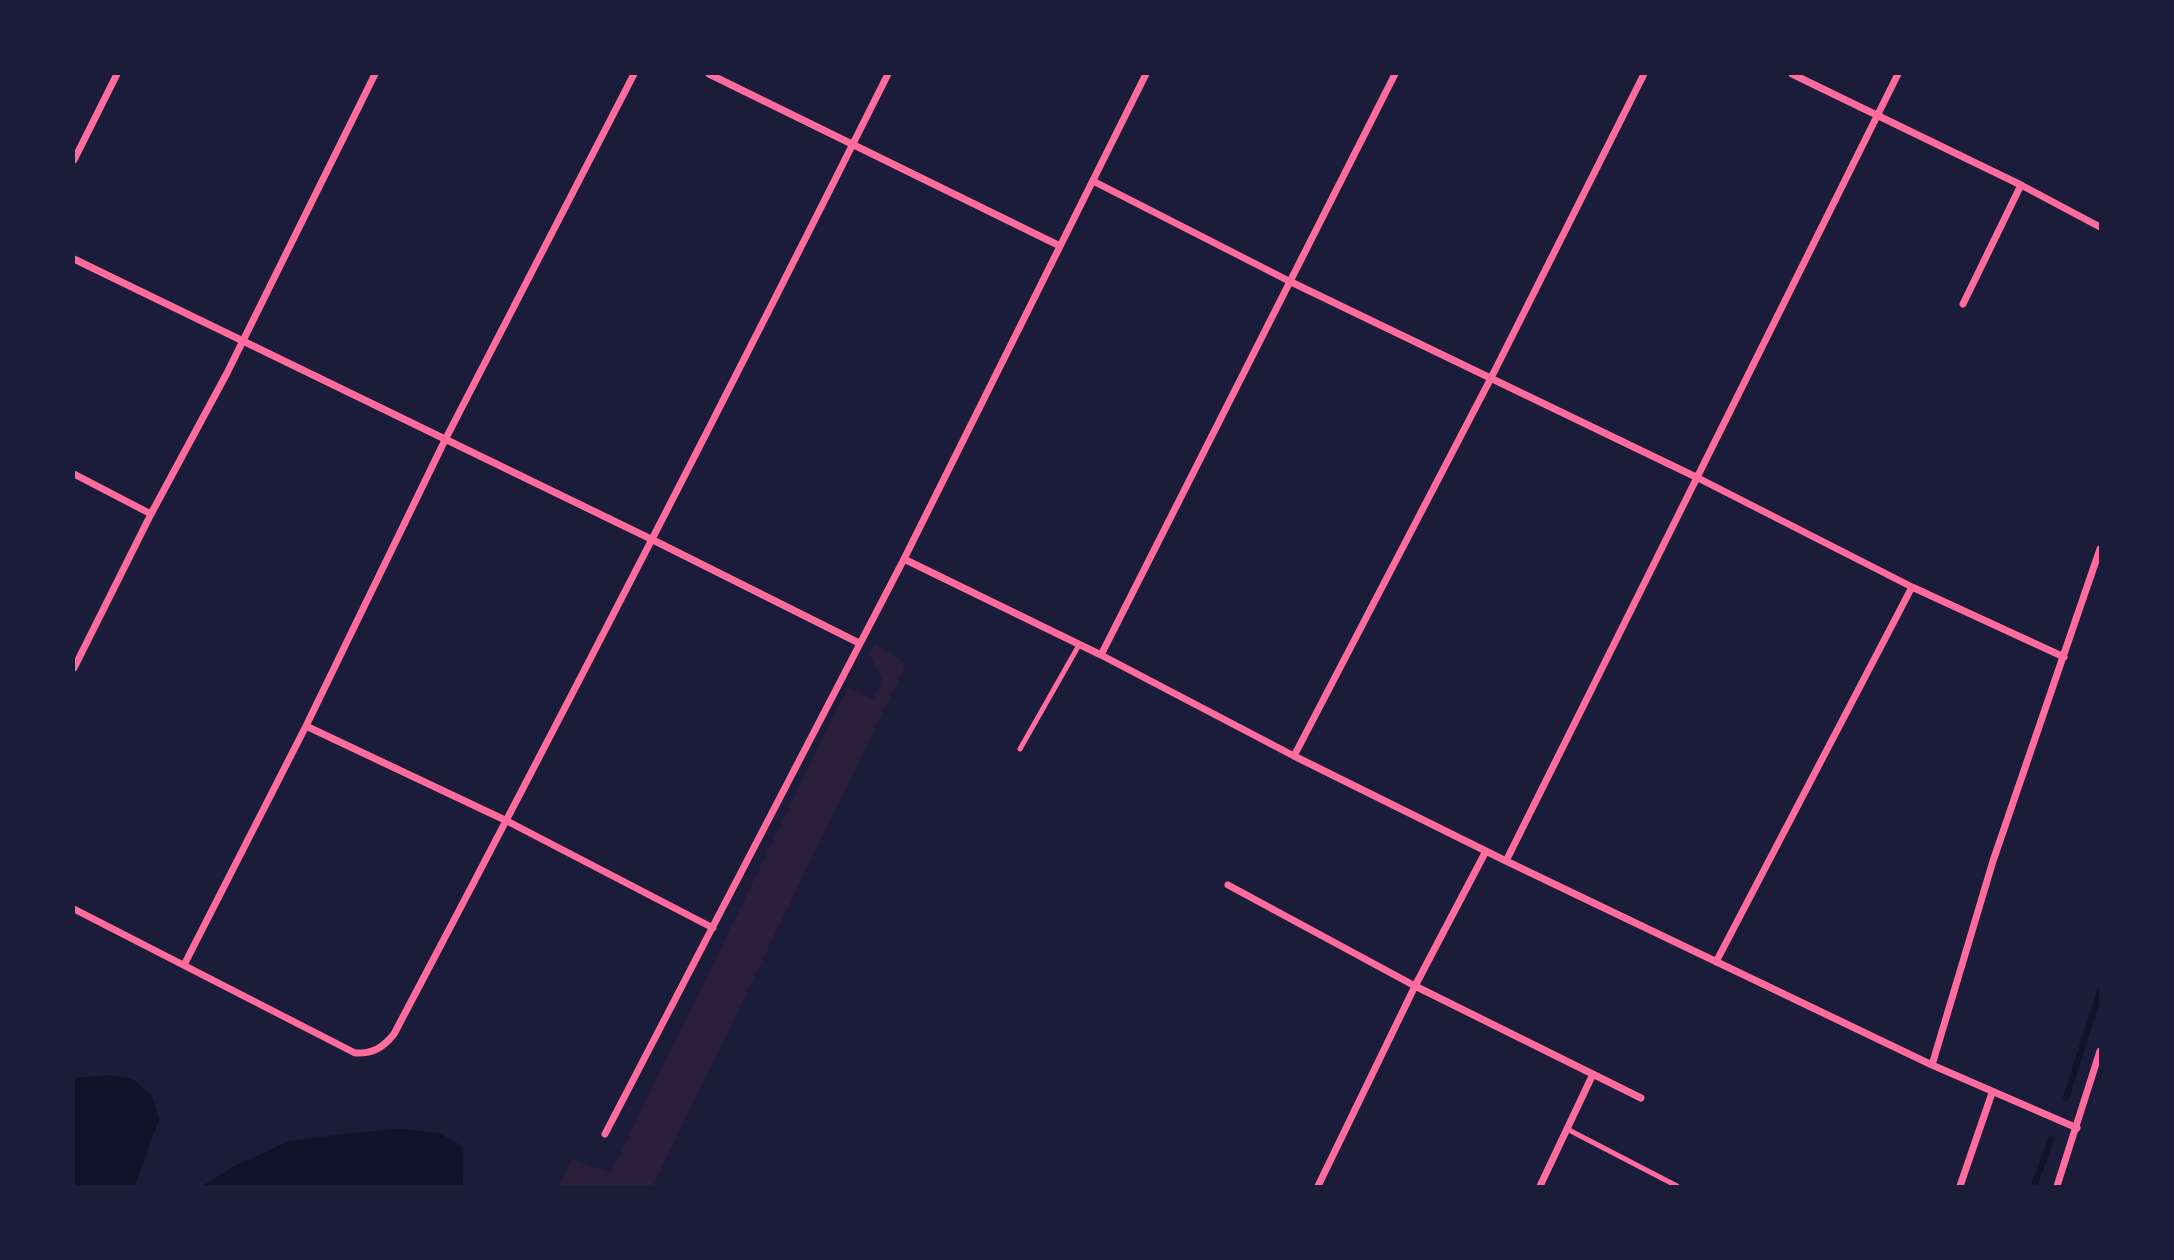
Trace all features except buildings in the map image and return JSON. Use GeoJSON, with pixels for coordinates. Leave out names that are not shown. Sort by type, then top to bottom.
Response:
{"type":"FeatureCollection","features":[{"type":"Feature","properties":{"kind":"street"},"geometry":{"type":"LineString","coordinates":[[74,160],[117,74]]}},
{"type":"Feature","properties":{"kind":"street"},"geometry":{"type":"LineString","coordinates":[[74,668],[227,373],[375,74]]}},
{"type":"Feature","properties":{"kind":"street"},"geometry":{"type":"LineString","coordinates":[[184,965],[306,726],[445,440],[634,74]]}},
{"type":"Feature","properties":{"kind":"street"},"geometry":{"type":"LineString","coordinates":[[709,74],[1060,246]]}},
{"type":"Feature","properties":{"kind":"street"},"geometry":{"type":"LineString","coordinates":[[74,909],[355,1053],[367,1054],[387,1043],[507,821],[653,540],[888,74]]}},
{"type":"Feature","properties":{"kind":"street"},"geometry":{"type":"LineString","coordinates":[[605,1134],[904,559],[1146,74]]}},
{"type":"Feature","properties":{"kind":"street"},"geometry":{"type":"LineString","coordinates":[[1101,655],[1395,74]]}},
{"type":"Feature","properties":{"kind":"street"},"geometry":{"type":"LineString","coordinates":[[1294,756],[1491,378],[1644,74]]}},
{"type":"Feature","properties":{"kind":"street"},"geometry":{"type":"LineString","coordinates":[[1792,74],[2021,185],[2101,227]]}},
{"type":"Feature","properties":{"kind":"street"},"geometry":{"type":"LineString","coordinates":[[1506,861],[1898,74]]}},
{"type":"Feature","properties":{"kind":"street"},"geometry":{"type":"LineString","coordinates":[[1093,181],[1289,281],[1699,478],[1912,587],[2064,657]]}},
{"type":"Feature","properties":{"kind":"street"},"geometry":{"type":"LineString","coordinates":[[1963,304],[2021,185]]}},
{"type":"Feature","properties":{"kind":"street"},"geometry":{"type":"LineString","coordinates":[[74,260],[653,540],[859,643]]}},
{"type":"Feature","properties":{"kind":"street"},"geometry":{"type":"LineString","coordinates":[[74,474],[152,514]]}},
{"type":"Feature","properties":{"kind":"street"},"geometry":{"type":"LineString","coordinates":[[1931,1065],[1993,861],[2101,549]]}},
{"type":"Feature","properties":{"kind":"street"},"geometry":{"type":"LineString","coordinates":[[904,559],[1101,655],[1294,756],[1506,861],[1931,1065],[2077,1128]]}},
{"type":"Feature","properties":{"kind":"street"},"geometry":{"type":"LineString","coordinates":[[1716,962],[1912,587]]}},
{"type":"Feature","properties":{"kind":"street"},"geometry":{"type":"LineString","coordinates":[[306,726],[507,821],[713,928]]}},
{"type":"Feature","properties":{"kind":"street"},"geometry":{"type":"LineString","coordinates":[[1318,1186],[1415,986],[1486,851]]}},
{"type":"Feature","properties":{"kind":"street"},"geometry":{"type":"LineString","coordinates":[[1228,885],[1415,986],[1641,1098]]}},
{"type":"Feature","properties":{"kind":"street"},"geometry":{"type":"LineString","coordinates":[[2057,1186],[2101,1051]]}},
{"type":"Feature","properties":{"kind":"street"},"geometry":{"type":"LineString","coordinates":[[1540,1186],[1593,1074]]}},
{"type":"Feature","properties":{"kind":"street"},"geometry":{"type":"LineString","coordinates":[[1960,1186],[1992,1093]]}},
{"type":"Feature","properties":{"kind":"lane"},"geometry":{"type":"LineString","coordinates":[[1020,749],[1079,645]]}},
{"type":"Feature","properties":{"kind":"lane"},"geometry":{"type":"LineString","coordinates":[[1567,1129],[1677,1186]]}},
{"type":"Feature","properties":{"kind":"shaded area"},"geometry":{"type":"Polygon","coordinates":[[[876,644],[906,664],[653,1186],[559,1186],[572,1159],[611,1173],[848,687],[873,699],[882,680],[869,654],[876,644]]]}},
{"type":"Feature","properties":{"kind":"shaded area"},"geometry":{"type":"Polygon","coordinates":[[[108,1075],[133,1079],[152,1096],[159,1119],[135,1186],[74,1186],[74,1083],[77,1078],[108,1075]]]}},
{"type":"Feature","properties":{"kind":"shaded area"},"geometry":{"type":"Polygon","coordinates":[[[400,1129],[439,1133],[462,1146],[463,1186],[202,1186],[235,1166],[289,1141],[400,1129]]]}},
{"type":"Feature","properties":{"kind":"waterway"},"geometry":{"type":"LineString","coordinates":[[2066,1098],[2100,991]]}},
{"type":"Feature","properties":{"kind":"waterway"},"geometry":{"type":"LineString","coordinates":[[2034,1186],[2051,1139]]}}]}
